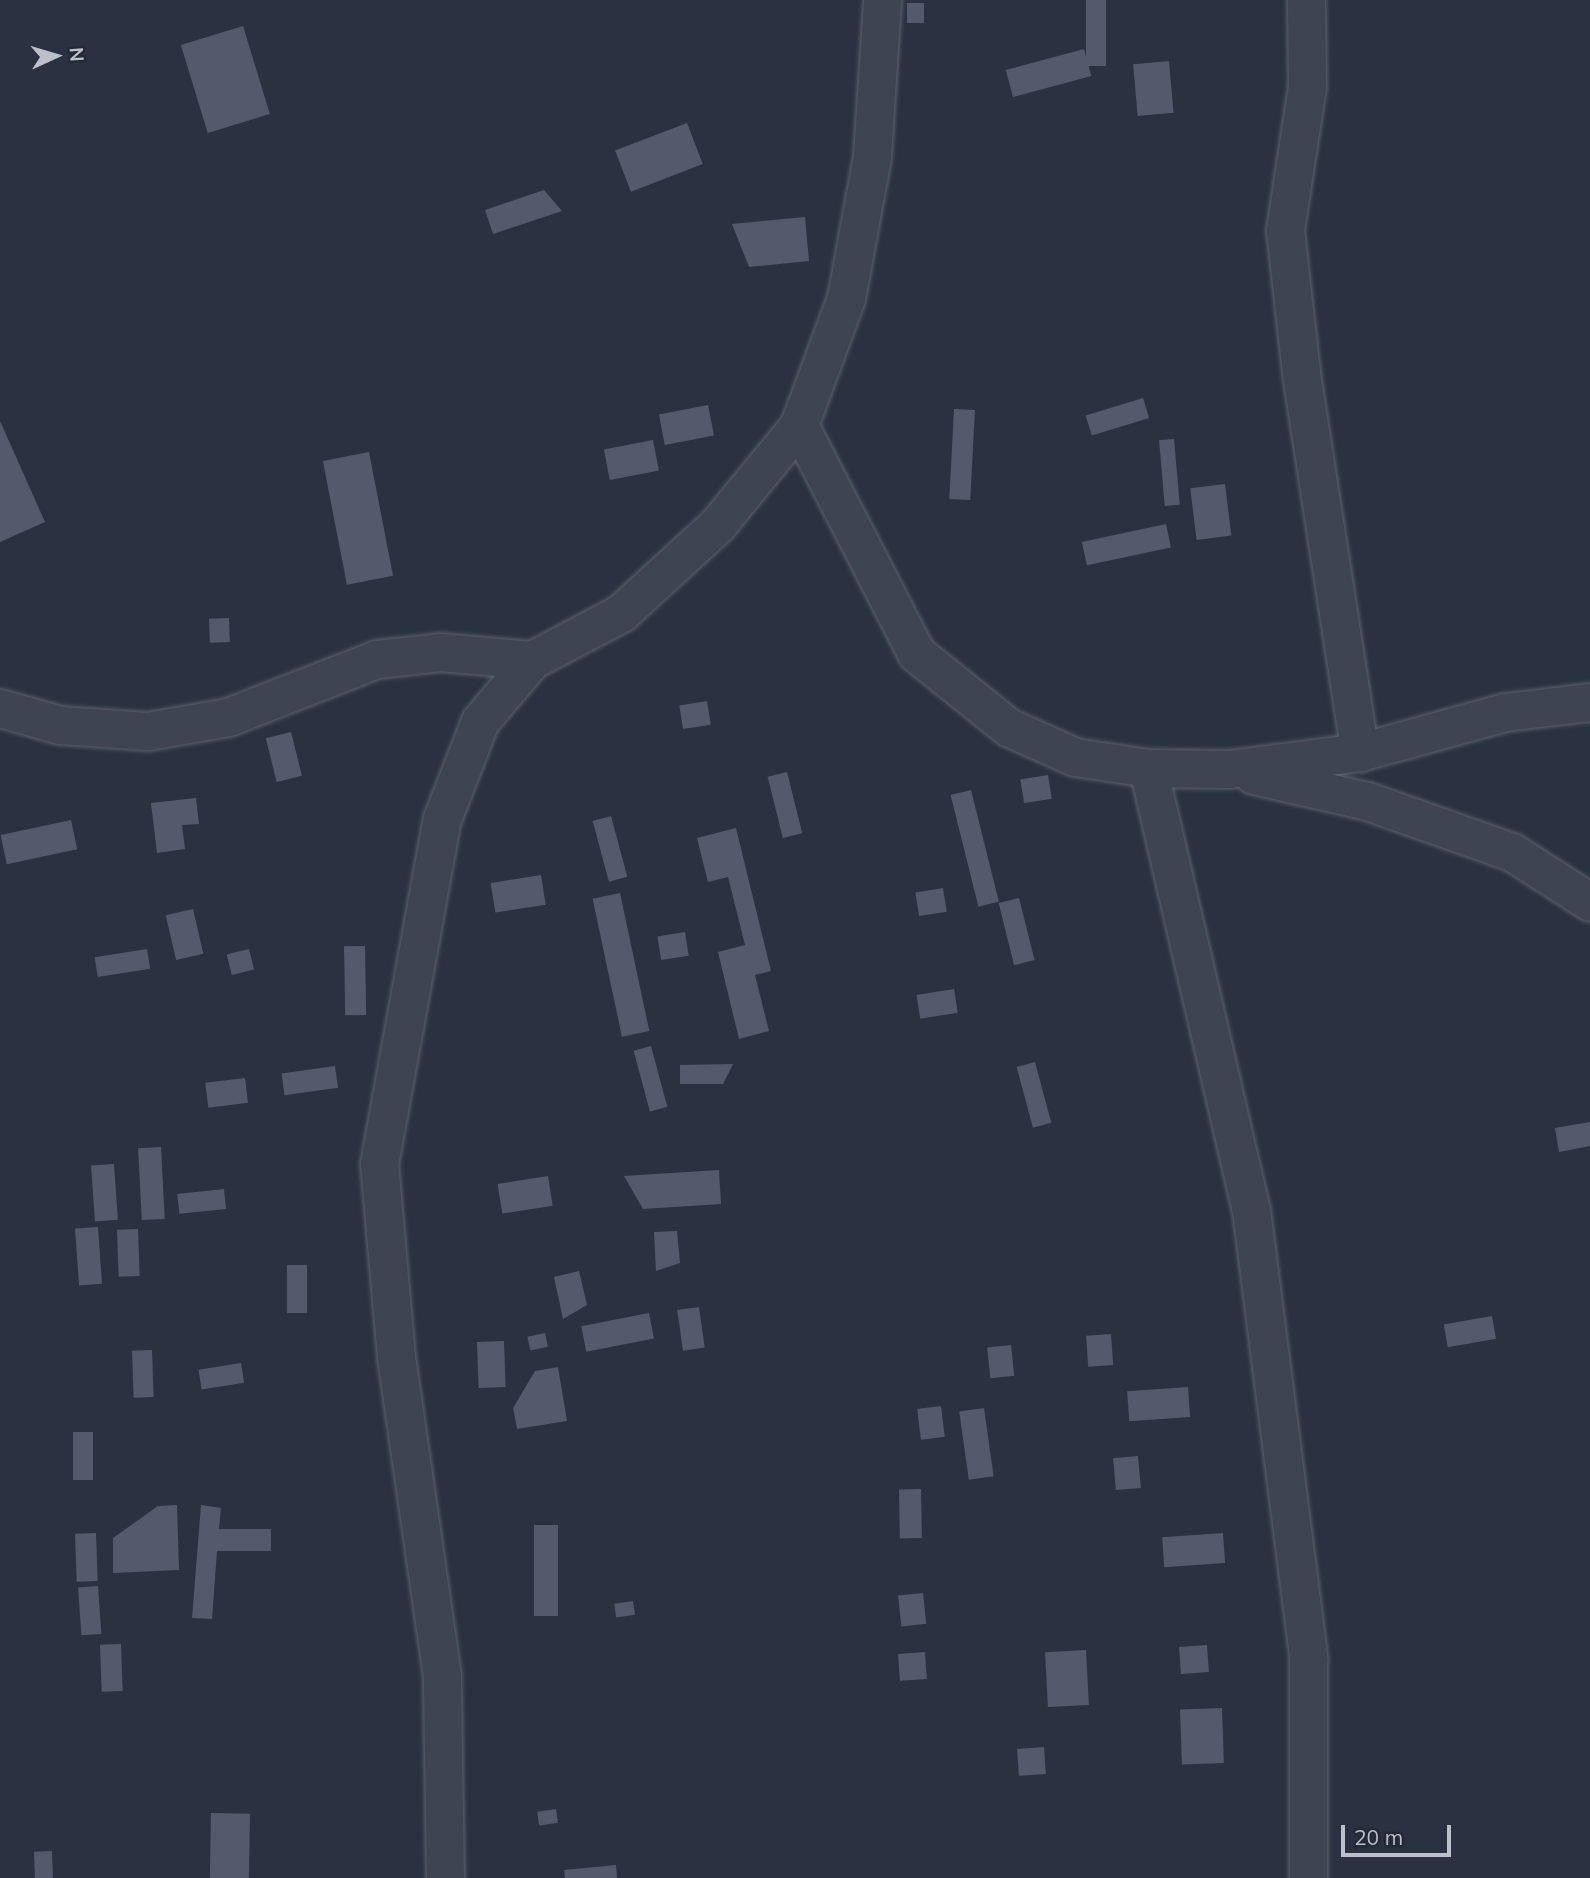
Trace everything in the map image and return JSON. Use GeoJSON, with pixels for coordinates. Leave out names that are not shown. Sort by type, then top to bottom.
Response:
{"type":"FeatureCollection","features":[{"type":"Feature","properties":{"kind":"street"},"geometry":{"type":"LineString","coordinates":[[445,1878],[442,1676],[397,1357],[379,1164],[442,820],[480,721],[532,660],[621,613],[718,524],[799,425],[846,298],[872,156],[882,0]]}},
{"type":"Feature","properties":{"kind":"street"},"geometry":{"type":"LineString","coordinates":[[1306,0],[1307,86],[1285,230],[1301,373],[1360,752]]}},
{"type":"Feature","properties":{"kind":"street"},"geometry":{"type":"LineString","coordinates":[[799,425],[916,653],[1008,727],[1075,757],[1147,768],[1229,769],[1360,752],[1505,712],[1590,702]]}},
{"type":"Feature","properties":{"kind":"street"},"geometry":{"type":"LineString","coordinates":[[0,708],[60,725],[148,731],[228,717],[377,659],[440,652],[532,660]]}},
{"type":"Feature","properties":{"kind":"street"},"geometry":{"type":"LineString","coordinates":[[1147,768],[1251,1210],[1308,1658],[1308,1878]]}},
{"type":"Feature","properties":{"kind":"street"},"geometry":{"type":"LineString","coordinates":[[1229,769],[1367,801],[1512,852],[1590,902]]}},
{"type":"Feature","properties":{"kind":"building"},"geometry":{"type":"Polygon","coordinates":[[[1086,0],[1106,0],[1106,66],[1086,66],[1086,0]]]}},
{"type":"Feature","properties":{"kind":"building"},"geometry":{"type":"Polygon","coordinates":[[[907,3],[924,3],[924,23],[907,23],[907,3]]]}},
{"type":"Feature","properties":{"kind":"building"},"geometry":{"type":"Polygon","coordinates":[[[243,26],[270,114],[208,133],[181,45],[243,26]]]}},
{"type":"Feature","properties":{"kind":"building"},"geometry":{"type":"Polygon","coordinates":[[[1084,49],[1091,76],[1013,97],[1006,70],[1084,49]]]}},
{"type":"Feature","properties":{"kind":"building"},"geometry":{"type":"Polygon","coordinates":[[[1169,61],[1174,113],[1138,116],[1133,64],[1169,61]]]}},
{"type":"Feature","properties":{"kind":"building"},"geometry":{"type":"Polygon","coordinates":[[[687,123],[703,164],[631,192],[615,151],[687,123]]]}},
{"type":"Feature","properties":{"kind":"building"},"geometry":{"type":"Polygon","coordinates":[[[544,190],[562,211],[493,234],[485,210],[544,190]]]}},
{"type":"Feature","properties":{"kind":"building"},"geometry":{"type":"Polygon","coordinates":[[[805,217],[809,261],[749,267],[732,224],[805,217]]]}},
{"type":"Feature","properties":{"kind":"building"},"geometry":{"type":"Polygon","coordinates":[[[1143,398],[1149,418],[1092,436],[1086,416],[1143,398]]]}},
{"type":"Feature","properties":{"kind":"building"},"geometry":{"type":"Polygon","coordinates":[[[708,405],[714,435],[665,445],[659,415],[708,405]]]}},
{"type":"Feature","properties":{"kind":"building"},"geometry":{"type":"Polygon","coordinates":[[[954,409],[975,410],[970,500],[949,499],[954,409]]]}},
{"type":"Feature","properties":{"kind":"building"},"geometry":{"type":"Polygon","coordinates":[[[0,421],[45,522],[0,542],[0,421]]]}},
{"type":"Feature","properties":{"kind":"building"},"geometry":{"type":"Polygon","coordinates":[[[1174,439],[1180,505],[1165,506],[1159,440],[1174,439]]]}},
{"type":"Feature","properties":{"kind":"building"},"geometry":{"type":"Polygon","coordinates":[[[653,440],[659,470],[610,480],[604,450],[653,440]]]}},
{"type":"Feature","properties":{"kind":"building"},"geometry":{"type":"Polygon","coordinates":[[[369,452],[393,576],[347,585],[323,461],[369,452]]]}},
{"type":"Feature","properties":{"kind":"building"},"geometry":{"type":"Polygon","coordinates":[[[1225,484],[1231,536],[1197,540],[1190,488],[1225,484]]]}},
{"type":"Feature","properties":{"kind":"building"},"geometry":{"type":"Polygon","coordinates":[[[1166,524],[1171,547],[1087,565],[1082,542],[1166,524]]]}},
{"type":"Feature","properties":{"kind":"building"},"geometry":{"type":"Polygon","coordinates":[[[229,618],[230,642],[210,643],[209,619],[229,618]]]}},
{"type":"Feature","properties":{"kind":"building"},"geometry":{"type":"Polygon","coordinates":[[[707,701],[711,725],[683,729],[679,705],[707,701]]]}},
{"type":"Feature","properties":{"kind":"building"},"geometry":{"type":"Polygon","coordinates":[[[291,732],[302,776],[277,782],[266,738],[291,732]]]}},
{"type":"Feature","properties":{"kind":"building"},"geometry":{"type":"Polygon","coordinates":[[[787,772],[802,833],[783,838],[768,777],[787,772]]]}},
{"type":"Feature","properties":{"kind":"building"},"geometry":{"type":"Polygon","coordinates":[[[1048,775],[1052,799],[1024,803],[1020,779],[1048,775]]]}},
{"type":"Feature","properties":{"kind":"building"},"geometry":{"type":"Polygon","coordinates":[[[971,790],[999,902],[978,907],[951,795],[971,790]]]}},
{"type":"Feature","properties":{"kind":"building"},"geometry":{"type":"Polygon","coordinates":[[[196,798],[199,824],[182,825],[185,849],[157,853],[151,803],[196,798]]]}},
{"type":"Feature","properties":{"kind":"building"},"geometry":{"type":"Polygon","coordinates":[[[611,816],[627,877],[609,882],[593,821],[611,816]]]}},
{"type":"Feature","properties":{"kind":"building"},"geometry":{"type":"Polygon","coordinates":[[[71,820],[77,849],[7,864],[1,835],[71,820]]]}},
{"type":"Feature","properties":{"kind":"building"},"geometry":{"type":"Polygon","coordinates":[[[736,828],[771,971],[755,975],[769,1031],[739,1039],[718,952],[745,945],[728,877],[708,882],[697,838],[736,828]]]}},
{"type":"Feature","properties":{"kind":"building"},"geometry":{"type":"Polygon","coordinates":[[[541,875],[546,905],[495,913],[491,883],[541,875]]]}},
{"type":"Feature","properties":{"kind":"building"},"geometry":{"type":"Polygon","coordinates":[[[943,888],[947,912],[919,916],[915,892],[943,888]]]}},
{"type":"Feature","properties":{"kind":"building"},"geometry":{"type":"Polygon","coordinates":[[[620,893],[649,1031],[622,1037],[593,899],[620,893]]]}},
{"type":"Feature","properties":{"kind":"building"},"geometry":{"type":"Polygon","coordinates":[[[1019,898],[1034,960],[1014,965],[999,903],[1019,898]]]}},
{"type":"Feature","properties":{"kind":"building"},"geometry":{"type":"Polygon","coordinates":[[[193,909],[203,954],[176,960],[166,915],[193,909]]]}},
{"type":"Feature","properties":{"kind":"building"},"geometry":{"type":"Polygon","coordinates":[[[685,932],[689,956],[661,960],[657,936],[685,932]]]}},
{"type":"Feature","properties":{"kind":"building"},"geometry":{"type":"Polygon","coordinates":[[[344,946],[365,946],[366,1015],[345,1015],[344,946]]]}},
{"type":"Feature","properties":{"kind":"building"},"geometry":{"type":"Polygon","coordinates":[[[147,949],[150,969],[98,977],[95,957],[147,949]]]}},
{"type":"Feature","properties":{"kind":"building"},"geometry":{"type":"Polygon","coordinates":[[[249,949],[254,969],[232,975],[227,955],[249,949]]]}},
{"type":"Feature","properties":{"kind":"building"},"geometry":{"type":"Polygon","coordinates":[[[954,989],[958,1013],[920,1019],[916,995],[954,989]]]}},
{"type":"Feature","properties":{"kind":"building"},"geometry":{"type":"Polygon","coordinates":[[[651,1046],[667,1107],[650,1112],[634,1051],[651,1046]]]}},
{"type":"Feature","properties":{"kind":"building"},"geometry":{"type":"Polygon","coordinates":[[[1035,1062],[1051,1123],[1033,1128],[1017,1067],[1035,1062]]]}},
{"type":"Feature","properties":{"kind":"building"},"geometry":{"type":"Polygon","coordinates":[[[733,1064],[723,1084],[680,1084],[680,1065],[733,1064]]]}},
{"type":"Feature","properties":{"kind":"building"},"geometry":{"type":"Polygon","coordinates":[[[335,1066],[338,1088],[285,1095],[282,1074],[335,1066]]]}},
{"type":"Feature","properties":{"kind":"building"},"geometry":{"type":"Polygon","coordinates":[[[245,1078],[248,1103],[208,1108],[205,1083],[245,1078]]]}},
{"type":"Feature","properties":{"kind":"building"},"geometry":{"type":"Polygon","coordinates":[[[1590,1122],[1590,1146],[1559,1152],[1555,1128],[1590,1122]]]}},
{"type":"Feature","properties":{"kind":"building"},"geometry":{"type":"Polygon","coordinates":[[[161,1147],[165,1219],[142,1220],[138,1148],[161,1147]]]}},
{"type":"Feature","properties":{"kind":"building"},"geometry":{"type":"Polygon","coordinates":[[[114,1164],[118,1220],[95,1221],[91,1166],[114,1164]]]}},
{"type":"Feature","properties":{"kind":"building"},"geometry":{"type":"Polygon","coordinates":[[[719,1170],[721,1204],[643,1209],[624,1176],[719,1170]]]}},
{"type":"Feature","properties":{"kind":"building"},"geometry":{"type":"Polygon","coordinates":[[[548,1176],[553,1206],[502,1214],[498,1184],[548,1176]]]}},
{"type":"Feature","properties":{"kind":"building"},"geometry":{"type":"Polygon","coordinates":[[[224,1189],[226,1209],[179,1214],[177,1194],[224,1189]]]}},
{"type":"Feature","properties":{"kind":"building"},"geometry":{"type":"Polygon","coordinates":[[[98,1227],[102,1284],[79,1285],[75,1229],[98,1227]]]}},
{"type":"Feature","properties":{"kind":"building"},"geometry":{"type":"Polygon","coordinates":[[[138,1229],[140,1276],[119,1277],[117,1230],[138,1229]]]}},
{"type":"Feature","properties":{"kind":"building"},"geometry":{"type":"Polygon","coordinates":[[[677,1231],[680,1263],[656,1271],[654,1232],[677,1231]]]}},
{"type":"Feature","properties":{"kind":"building"},"geometry":{"type":"Polygon","coordinates":[[[287,1265],[307,1265],[307,1313],[287,1313],[287,1265]]]}},
{"type":"Feature","properties":{"kind":"building"},"geometry":{"type":"Polygon","coordinates":[[[579,1271],[587,1305],[563,1319],[554,1277],[579,1271]]]}},
{"type":"Feature","properties":{"kind":"building"},"geometry":{"type":"Polygon","coordinates":[[[699,1307],[705,1348],[683,1351],[677,1310],[699,1307]]]}},
{"type":"Feature","properties":{"kind":"building"},"geometry":{"type":"Polygon","coordinates":[[[649,1313],[654,1339],[586,1352],[581,1326],[649,1313]]]}},
{"type":"Feature","properties":{"kind":"building"},"geometry":{"type":"Polygon","coordinates":[[[1492,1316],[1496,1339],[1448,1347],[1444,1325],[1492,1316]]]}},
{"type":"Feature","properties":{"kind":"building"},"geometry":{"type":"Polygon","coordinates":[[[545,1333],[548,1347],[530,1350],[527,1337],[545,1333]]]}},
{"type":"Feature","properties":{"kind":"building"},"geometry":{"type":"Polygon","coordinates":[[[1111,1334],[1113,1365],[1088,1367],[1086,1336],[1111,1334]]]}},
{"type":"Feature","properties":{"kind":"building"},"geometry":{"type":"Polygon","coordinates":[[[504,1341],[506,1387],[479,1388],[477,1342],[504,1341]]]}},
{"type":"Feature","properties":{"kind":"building"},"geometry":{"type":"Polygon","coordinates":[[[1011,1345],[1014,1376],[990,1378],[987,1348],[1011,1345]]]}},
{"type":"Feature","properties":{"kind":"building"},"geometry":{"type":"Polygon","coordinates":[[[152,1350],[154,1397],[134,1398],[132,1351],[152,1350]]]}},
{"type":"Feature","properties":{"kind":"building"},"geometry":{"type":"Polygon","coordinates":[[[241,1363],[244,1383],[202,1389],[199,1370],[241,1363]]]}},
{"type":"Feature","properties":{"kind":"building"},"geometry":{"type":"Polygon","coordinates":[[[558,1367],[567,1421],[517,1429],[513,1408],[535,1371],[558,1367]]]}},
{"type":"Feature","properties":{"kind":"building"},"geometry":{"type":"Polygon","coordinates":[[[1188,1387],[1190,1417],[1129,1421],[1127,1391],[1188,1387]]]}},
{"type":"Feature","properties":{"kind":"building"},"geometry":{"type":"Polygon","coordinates":[[[941,1406],[945,1437],[921,1440],[917,1409],[941,1406]]]}},
{"type":"Feature","properties":{"kind":"building"},"geometry":{"type":"Polygon","coordinates":[[[984,1408],[994,1476],[969,1480],[959,1411],[984,1408]]]}},
{"type":"Feature","properties":{"kind":"building"},"geometry":{"type":"Polygon","coordinates":[[[73,1432],[93,1432],[93,1480],[73,1480],[73,1432]]]}},
{"type":"Feature","properties":{"kind":"building"},"geometry":{"type":"Polygon","coordinates":[[[1138,1456],[1141,1488],[1116,1490],[1113,1458],[1138,1456]]]}},
{"type":"Feature","properties":{"kind":"building"},"geometry":{"type":"Polygon","coordinates":[[[899,1489],[921,1489],[922,1538],[900,1538],[899,1489]]]}},
{"type":"Feature","properties":{"kind":"building"},"geometry":{"type":"Polygon","coordinates":[[[177,1505],[179,1570],[113,1573],[113,1538],[158,1506],[177,1505]]]}},
{"type":"Feature","properties":{"kind":"building"},"geometry":{"type":"Polygon","coordinates":[[[201,1505],[221,1508],[219,1529],[271,1529],[271,1551],[217,1551],[212,1619],[192,1618],[201,1505]]]}},
{"type":"Feature","properties":{"kind":"building"},"geometry":{"type":"Polygon","coordinates":[[[534,1525],[558,1525],[558,1616],[534,1616],[534,1525]]]}},
{"type":"Feature","properties":{"kind":"building"},"geometry":{"type":"Polygon","coordinates":[[[96,1533],[98,1581],[77,1582],[75,1534],[96,1533]]]}},
{"type":"Feature","properties":{"kind":"building"},"geometry":{"type":"Polygon","coordinates":[[[1223,1533],[1225,1563],[1164,1567],[1162,1537],[1223,1533]]]}},
{"type":"Feature","properties":{"kind":"building"},"geometry":{"type":"Polygon","coordinates":[[[98,1586],[101,1634],[81,1635],[78,1587],[98,1586]]]}},
{"type":"Feature","properties":{"kind":"building"},"geometry":{"type":"Polygon","coordinates":[[[923,1593],[926,1624],[901,1626],[898,1596],[923,1593]]]}},
{"type":"Feature","properties":{"kind":"building"},"geometry":{"type":"Polygon","coordinates":[[[633,1601],[635,1615],[616,1618],[614,1604],[633,1601]]]}},
{"type":"Feature","properties":{"kind":"building"},"geometry":{"type":"Polygon","coordinates":[[[121,1644],[123,1691],[102,1692],[100,1645],[121,1644]]]}},
{"type":"Feature","properties":{"kind":"building"},"geometry":{"type":"Polygon","coordinates":[[[1207,1645],[1209,1672],[1181,1674],[1179,1647],[1207,1645]]]}},
{"type":"Feature","properties":{"kind":"building"},"geometry":{"type":"Polygon","coordinates":[[[1086,1650],[1089,1705],[1048,1707],[1045,1652],[1086,1650]]]}},
{"type":"Feature","properties":{"kind":"building"},"geometry":{"type":"Polygon","coordinates":[[[925,1652],[927,1679],[900,1681],[898,1654],[925,1652]]]}},
{"type":"Feature","properties":{"kind":"building"},"geometry":{"type":"Polygon","coordinates":[[[1222,1708],[1224,1763],[1182,1764],[1180,1709],[1222,1708]]]}},
{"type":"Feature","properties":{"kind":"building"},"geometry":{"type":"Polygon","coordinates":[[[1044,1747],[1046,1774],[1019,1776],[1017,1749],[1044,1747]]]}},
{"type":"Feature","properties":{"kind":"building"},"geometry":{"type":"Polygon","coordinates":[[[556,1809],[558,1823],[539,1826],[537,1812],[556,1809]]]}},
{"type":"Feature","properties":{"kind":"building"},"geometry":{"type":"Polygon","coordinates":[[[211,1813],[250,1814],[249,1878],[210,1878],[211,1813]]]}},
{"type":"Feature","properties":{"kind":"building"},"geometry":{"type":"Polygon","coordinates":[[[52,1851],[53,1878],[35,1878],[34,1852],[52,1851]]]}},
{"type":"Feature","properties":{"kind":"building"},"geometry":{"type":"Polygon","coordinates":[[[616,1865],[617,1878],[565,1878],[564,1870],[616,1865]]]}}]}
